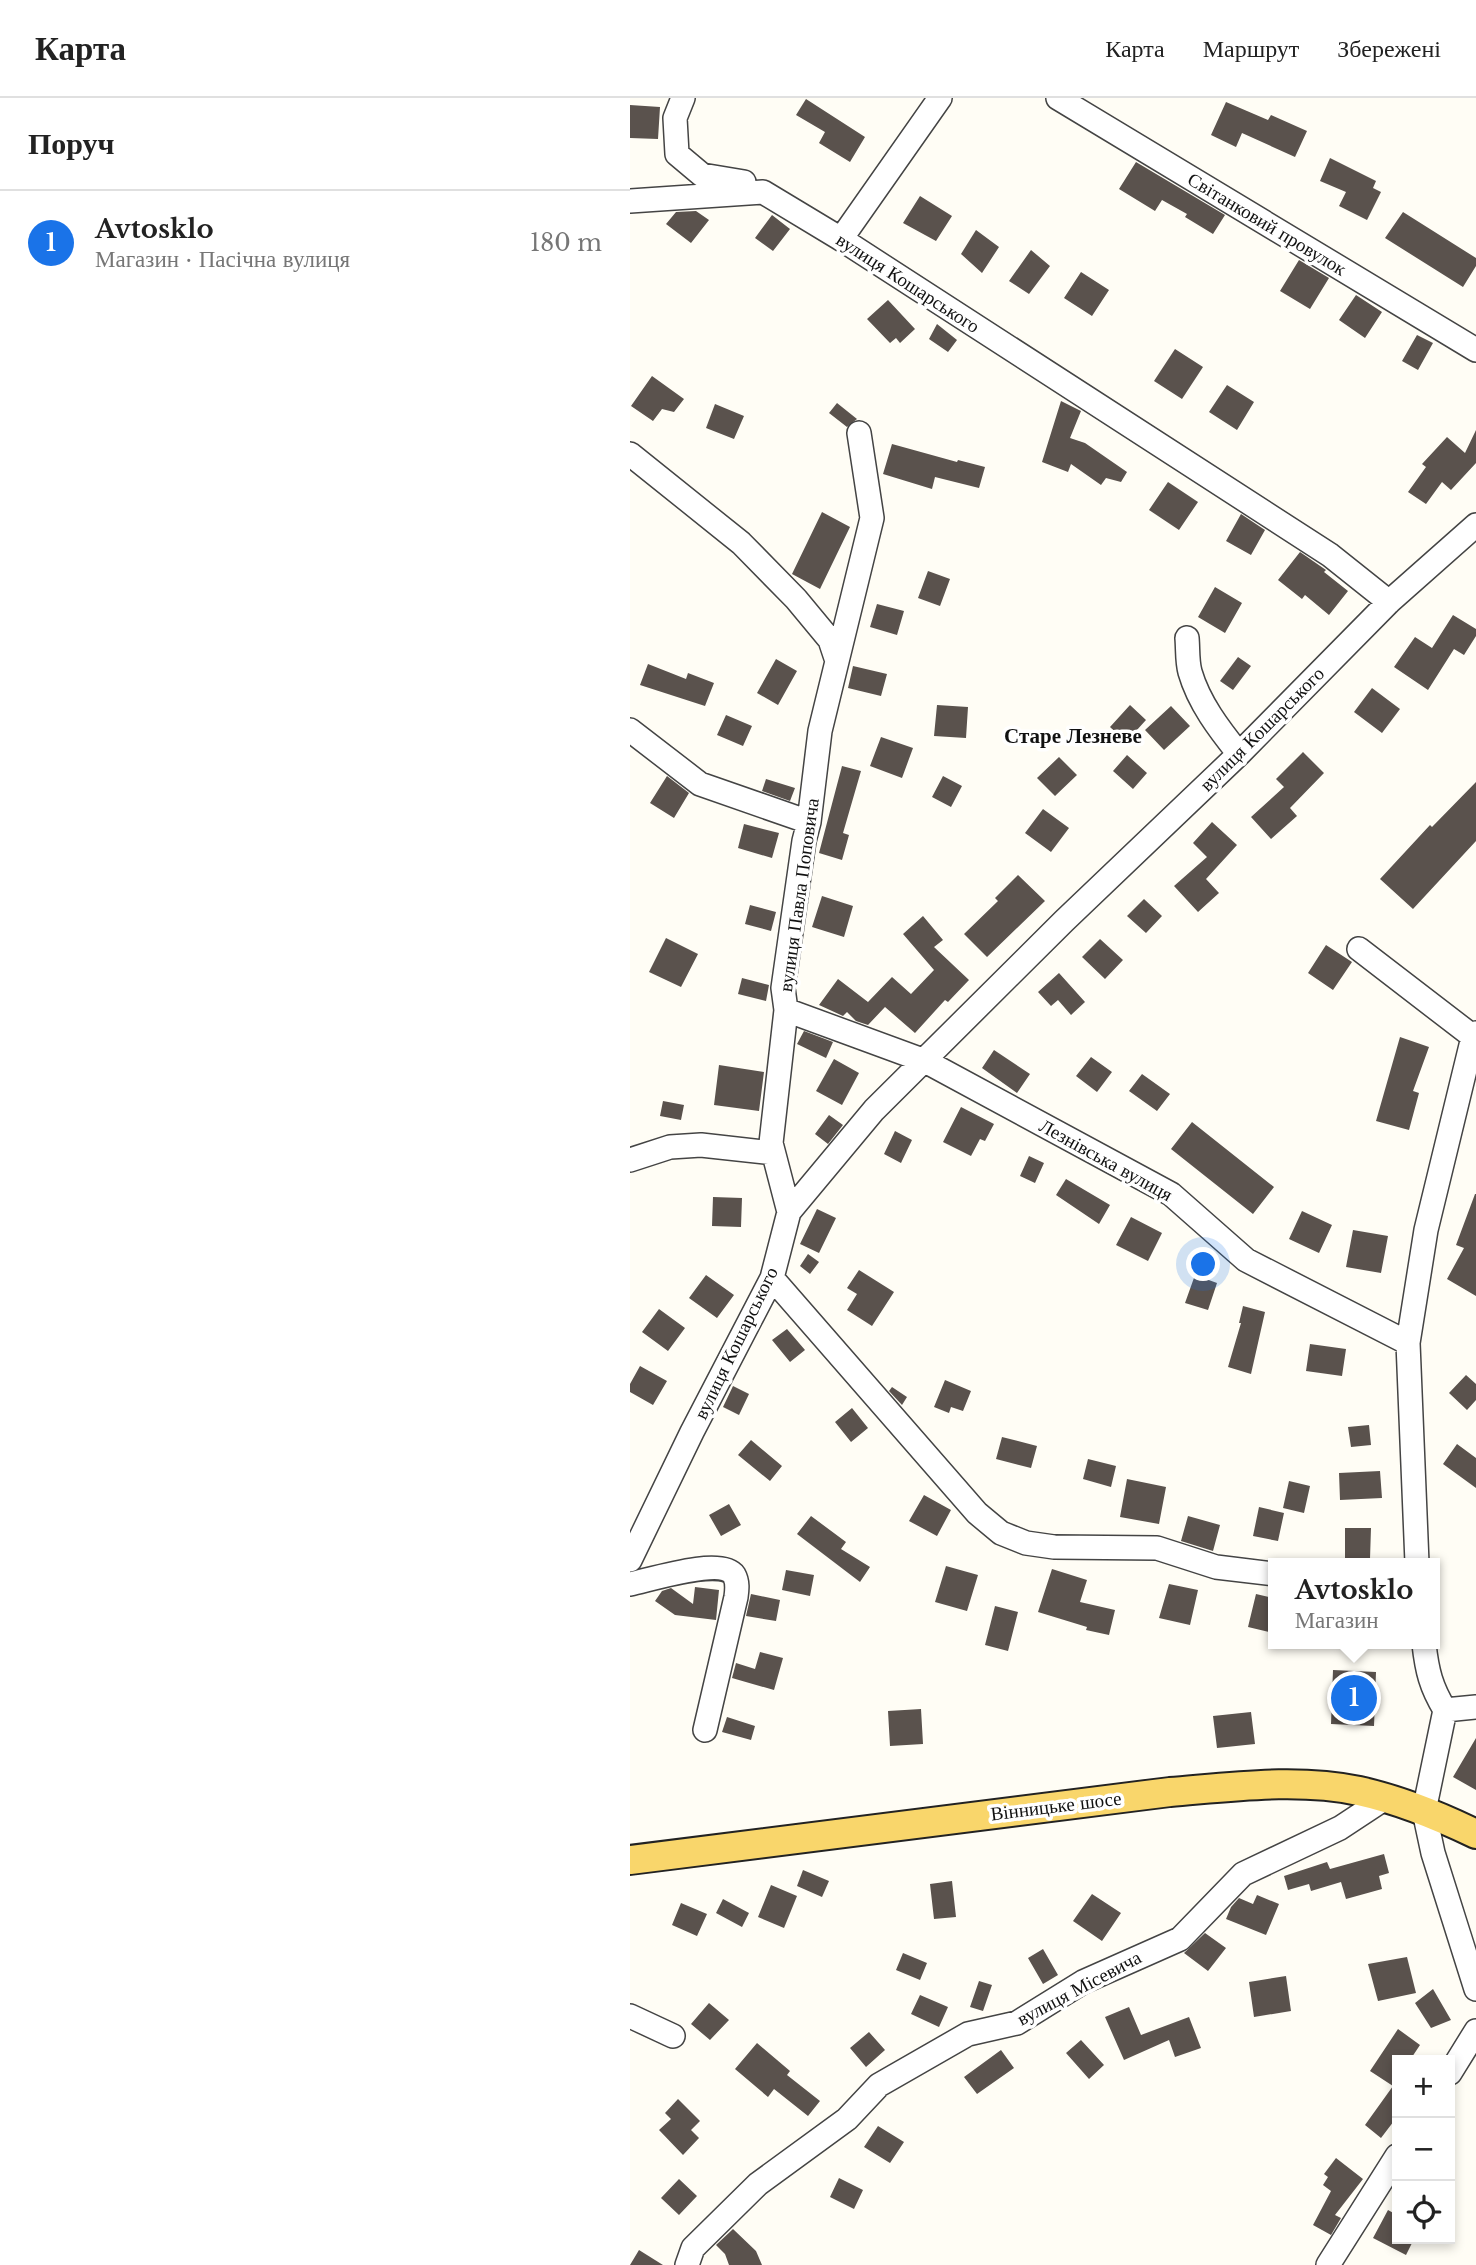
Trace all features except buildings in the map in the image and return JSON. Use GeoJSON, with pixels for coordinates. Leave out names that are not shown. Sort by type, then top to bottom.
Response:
{"type":"FeatureCollection","features":[{"type":"Feature","properties":{"kind":"main road","name":"Вінницьке шосе"},"geometry":{"type":"LineString","coordinates":[[630,1860],[1170,1792],[1248,1785],[1359,1791],[1424,1811],[1476,1834]]}},
{"type":"Feature","properties":{"kind":"street","name":"вулиця Кошарського"},"geometry":{"type":"LineString","coordinates":[[630,1560],[692,1432],[772,1278],[789,1212],[874,1110],[1064,921],[1239,754],[1389,602],[1330,555],[750,182],[702,175],[677,154],[675,118],[683,98]]}},
{"type":"Feature","properties":{"kind":"street"},"geometry":{"type":"LineString","coordinates":[[841,239],[940,98]]}},
{"type":"Feature","properties":{"kind":"street","name":"Світанковий провулок"},"geometry":{"type":"LineString","coordinates":[[1058,98],[1476,350]]}},
{"type":"Feature","properties":{"kind":"street"},"geometry":{"type":"LineString","coordinates":[[630,201],[763,192]]}},
{"type":"Feature","properties":{"kind":"street","name":"вулиця Павла Поповича"},"geometry":{"type":"LineString","coordinates":[[789,1212],[771,1143],[786,1010],[783,988],[809,822],[820,730],[872,518],[859,433]]}},
{"type":"Feature","properties":{"kind":"street"},"geometry":{"type":"LineString","coordinates":[[630,454],[741,543],[830,640],[837,661]]}},
{"type":"Feature","properties":{"kind":"street"},"geometry":{"type":"LineString","coordinates":[[1389,602],[1476,525]]}},
{"type":"Feature","properties":{"kind":"street"},"geometry":{"type":"LineString","coordinates":[[1187,638],[1189,669],[1196,688],[1214,722],[1239,754]]}},
{"type":"Feature","properties":{"kind":"street"},"geometry":{"type":"LineString","coordinates":[[630,730],[700,784],[809,822]]}},
{"type":"Feature","properties":{"kind":"street"},"geometry":{"type":"LineString","coordinates":[[1359,949],[1475,1037],[1426,1230],[1408,1343],[1417,1558]]}},
{"type":"Feature","properties":{"kind":"street","name":"Лезнівська вулиця"},"geometry":{"type":"LineString","coordinates":[[786,1010],[925,1061],[1171,1194],[1246,1261],[1408,1343]]}},
{"type":"Feature","properties":{"kind":"street"},"geometry":{"type":"LineString","coordinates":[[630,1160],[670,1147],[701,1144],[773,1153]]}},
{"type":"Feature","properties":{"kind":"street"},"geometry":{"type":"LineString","coordinates":[[772,1278],[977,1513],[1001,1533],[1026,1543],[1054,1547],[1157,1548],[1216,1567],[1268,1573]]}},
{"type":"Feature","properties":{"kind":"street"},"geometry":{"type":"LineString","coordinates":[[630,1584],[707,1568],[723,1567],[733,1574],[737,1584],[736,1597],[705,1730]]}},
{"type":"Feature","properties":{"kind":"street"},"geometry":{"type":"LineString","coordinates":[[1424,1649],[1427,1674],[1445,1710],[1424,1811],[1433,1853],[1476,1989]]}},
{"type":"Feature","properties":{"kind":"street"},"geometry":{"type":"LineString","coordinates":[[1445,1710],[1476,1707]]}},
{"type":"Feature","properties":{"kind":"street","name":"вулиця Місевича"},"geometry":{"type":"LineString","coordinates":[[687,2265],[693,2248],[758,2184],[846,2119],[879,2085],[968,2034],[1017,2023],[1083,1982],[1180,1939],[1243,1874],[1340,1828],[1384,1799]]}},
{"type":"Feature","properties":{"kind":"street"},"geometry":{"type":"LineString","coordinates":[[630,2016],[673,2036]]}},
{"type":"Feature","properties":{"kind":"street"},"geometry":{"type":"LineString","coordinates":[[1455,2065],[1476,2031]]}},
{"type":"Feature","properties":{"kind":"street"},"geometry":{"type":"LineString","coordinates":[[1328,2265],[1392,2164]]}},
{"type":"Feature","properties":{"kind":"place","name":"Avtosklo"},"geometry":{"type":"Point","coordinates":[1354,1698]}},
{"type":"Feature","properties":{"kind":"district","name":"Старе Лезневе"},"geometry":{"type":"Point","coordinates":[1073,736]}}]}
